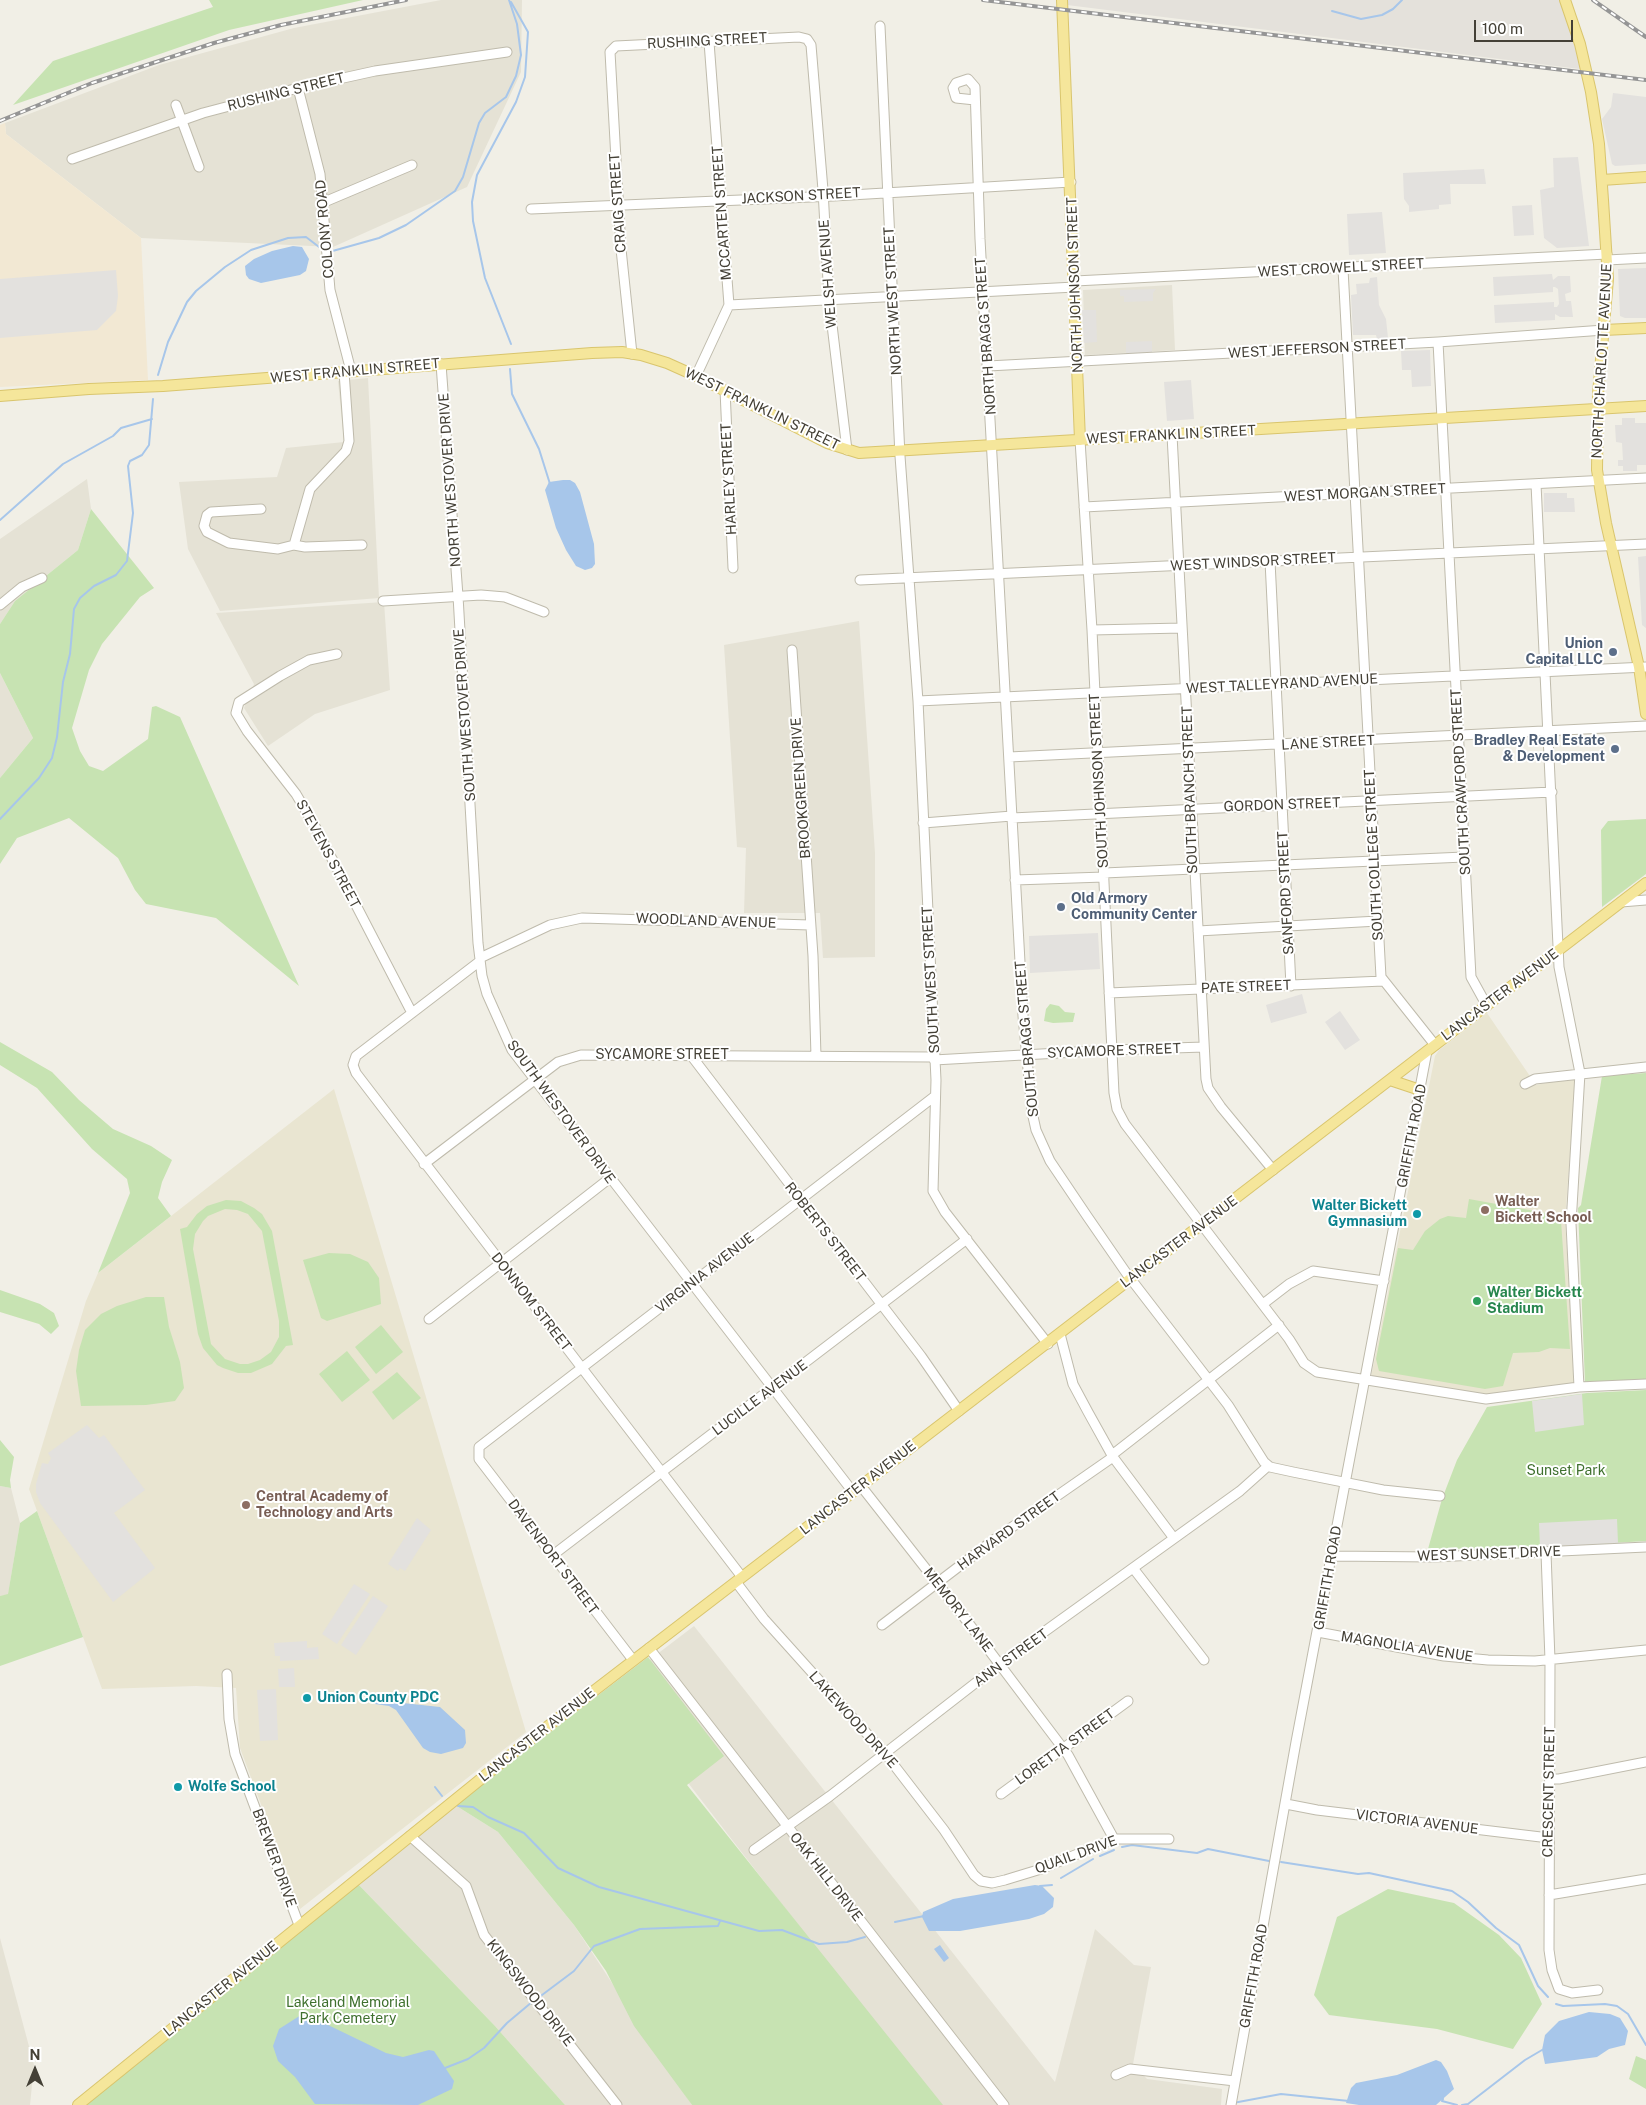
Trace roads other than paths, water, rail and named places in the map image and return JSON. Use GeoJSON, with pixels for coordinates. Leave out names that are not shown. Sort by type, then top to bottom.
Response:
{"type":"FeatureCollection","features":[{"type":"Feature","properties":{"kind":"main road","name":"NORTH JOHNSON STREET"},"geometry":{"type":"LineString","coordinates":[[1062,0],[1071,182],[1080,440]]}},
{"type":"Feature","properties":{"kind":"main road","name":"NORTH CHARLOTTE AVENUE"},"geometry":{"type":"LineString","coordinates":[[1565,0],[1580,44],[1591,92],[1602,180],[1607,257],[1604,330],[1597,409],[1599,480],[1611,545],[1643,667],[1646,714]]}},
{"type":"Feature","properties":{"kind":"main road"},"geometry":{"type":"LineString","coordinates":[[1602,180],[1646,176]]}},
{"type":"Feature","properties":{"kind":"main road","name":"WEST JEFFERSON STREET"},"geometry":{"type":"LineString","coordinates":[[1604,330],[1646,328]]}},
{"type":"Feature","properties":{"kind":"main road","name":"WEST FRANKLIN STREET"},"geometry":{"type":"LineString","coordinates":[[0,396],[88,389],[163,386],[592,352],[632,354],[666,363],[696,376],[821,440],[859,453],[1646,406]]}},
{"type":"Feature","properties":{"kind":"main road","name":"LANCASTER AVENUE"},"geometry":{"type":"LineString","coordinates":[[78,2105],[410,1836],[633,1660],[1048,1344],[1646,883]]}},
{"type":"Feature","properties":{"kind":"main road"},"geometry":{"type":"LineString","coordinates":[[1390,1080],[1420,1090]]}},
{"type":"Feature","properties":{"kind":"street","name":"NORTH WEST STREET"},"geometry":{"type":"LineString","coordinates":[[880,26],[908,577]]}},
{"type":"Feature","properties":{"kind":"street","name":"RUSHING STREET"},"geometry":{"type":"LineString","coordinates":[[610,52],[616,46],[799,37],[807,39]]}},
{"type":"Feature","properties":{"kind":"street","name":"WELSH AVENUE"},"geometry":{"type":"LineString","coordinates":[[807,39],[811,45],[829,300],[847,450]]}},
{"type":"Feature","properties":{"kind":"street","name":"MCCARTEN STREET"},"geometry":{"type":"LineString","coordinates":[[709,42],[730,305]]}},
{"type":"Feature","properties":{"kind":"street","name":"RUSHING STREET"},"geometry":{"type":"LineString","coordinates":[[72,159],[182,121],[298,88],[375,71],[507,52]]}},
{"type":"Feature","properties":{"kind":"street","name":"CRAIG STREET"},"geometry":{"type":"LineString","coordinates":[[610,52],[618,204],[632,354]]}},
{"type":"Feature","properties":{"kind":"street","name":"COLONY ROAD"},"geometry":{"type":"LineString","coordinates":[[294,545],[310,489],[340,458],[349,441],[347,371],[330,290],[320,174],[298,88]]}},
{"type":"Feature","properties":{"kind":"street","name":"NORTH BRAGG STREET"},"geometry":{"type":"LineString","coordinates":[[975,100],[998,573]]}},
{"type":"Feature","properties":{"kind":"street"},"geometry":{"type":"LineString","coordinates":[[176,105],[198,167]]}},
{"type":"Feature","properties":{"kind":"street"},"geometry":{"type":"LineString","coordinates":[[322,203],[412,165]]}},
{"type":"Feature","properties":{"kind":"street","name":"JACKSON STREET"},"geometry":{"type":"LineString","coordinates":[[531,209],[823,196],[1071,182]]}},
{"type":"Feature","properties":{"kind":"street","name":"WEST CROWELL STREET"},"geometry":{"type":"LineString","coordinates":[[730,305],[983,292],[1075,284],[1343,269],[1607,257],[1646,258]]}},
{"type":"Feature","properties":{"kind":"street","name":"SOUTH COLLEGE STREET"},"geometry":{"type":"LineString","coordinates":[[1343,269],[1360,557],[1378,921],[1383,981]]}},
{"type":"Feature","properties":{"kind":"street"},"geometry":{"type":"LineString","coordinates":[[696,376],[730,305]]}},
{"type":"Feature","properties":{"kind":"street","name":"WEST JEFFERSON STREET"},"geometry":{"type":"LineString","coordinates":[[988,366],[1438,342],[1604,330]]}},
{"type":"Feature","properties":{"kind":"street","name":"SOUTH CRAWFORD STREET"},"geometry":{"type":"LineString","coordinates":[[1438,342],[1470,976],[1487,1006]]}},
{"type":"Feature","properties":{"kind":"street","name":"NORTH WESTOVER DRIVE"},"geometry":{"type":"LineString","coordinates":[[441,364],[458,596]]}},
{"type":"Feature","properties":{"kind":"street","name":"HARLEY STREET"},"geometry":{"type":"LineString","coordinates":[[725,390],[733,568]]}},
{"type":"Feature","properties":{"kind":"street","name":"SOUTH BRANCH STREET"},"geometry":{"type":"LineString","coordinates":[[1172,435],[1181,566],[1193,868],[1208,1088],[1274,1170]]}},
{"type":"Feature","properties":{"kind":"street","name":"NORTH JOHNSON STREET"},"geometry":{"type":"LineString","coordinates":[[1080,440],[1088,569]]}},
{"type":"Feature","properties":{"kind":"street","name":"WEST MORGAN STREET"},"geometry":{"type":"LineString","coordinates":[[1084,507],[1646,478]]}},
{"type":"Feature","properties":{"kind":"street"},"geometry":{"type":"LineString","coordinates":[[1536,484],[1559,968],[1580,1073],[1571,1224],[1579,1387]]}},
{"type":"Feature","properties":{"kind":"street"},"geometry":{"type":"LineString","coordinates":[[261,508],[211,512],[207,515],[204,526],[208,532],[229,543],[278,549],[294,545],[305,547],[362,545]]}},
{"type":"Feature","properties":{"kind":"street","name":"WEST WINDSOR STREET"},"geometry":{"type":"LineString","coordinates":[[860,580],[1646,544]]}},
{"type":"Feature","properties":{"kind":"street","name":"SANFORD STREET"},"geometry":{"type":"LineString","coordinates":[[1270,561],[1291,986]]}},
{"type":"Feature","properties":{"kind":"street","name":"SOUTH JOHNSON STREET"},"geometry":{"type":"LineString","coordinates":[[1088,569],[1112,1050],[1117,1110],[1125,1124],[1201,1226],[1279,1325],[1304,1363],[1317,1372],[1486,1399],[1579,1387],[1646,1384]]}},
{"type":"Feature","properties":{"kind":"street","name":"SOUTH BRAGG STREET"},"geometry":{"type":"LineString","coordinates":[[998,573],[1026,1054],[1032,1112],[1036,1130],[1050,1161],[1131,1279],[1210,1381],[1237,1418],[1257,1453],[1268,1466]]}},
{"type":"Feature","properties":{"kind":"street","name":"SOUTH WEST STREET"},"geometry":{"type":"LineString","coordinates":[[908,577],[918,701],[934,1059],[934,1196],[1048,1344]]}},
{"type":"Feature","properties":{"kind":"street"},"geometry":{"type":"LineString","coordinates":[[0,605],[22,587],[42,578]]}},
{"type":"Feature","properties":{"kind":"street"},"geometry":{"type":"LineString","coordinates":[[383,601],[481,594],[505,597],[544,612]]}},
{"type":"Feature","properties":{"kind":"street","name":"SOUTH WESTOVER DRIVE"},"geometry":{"type":"LineString","coordinates":[[458,596],[480,960],[482,976],[492,1008],[512,1050],[773,1388],[857,1489]]}},
{"type":"Feature","properties":{"kind":"street"},"geometry":{"type":"LineString","coordinates":[[1092,630],[1182,628]]}},
{"type":"Feature","properties":{"kind":"street","name":"BROOKGREEN DRIVE"},"geometry":{"type":"LineString","coordinates":[[792,650],[810,926]]}},
{"type":"Feature","properties":{"kind":"street","name":"STEVENS STREET"},"geometry":{"type":"LineString","coordinates":[[337,654],[309,660],[280,676],[239,702],[236,713],[257,745],[296,794],[316,828],[412,1013]]}},
{"type":"Feature","properties":{"kind":"street","name":"WEST TALLEYRAND AVENUE"},"geometry":{"type":"LineString","coordinates":[[918,701],[1276,686],[1643,667]]}},
{"type":"Feature","properties":{"kind":"street","name":"LANE STREET"},"geometry":{"type":"LineString","coordinates":[[1009,757],[1189,750],[1646,726]]}},
{"type":"Feature","properties":{"kind":"street","name":"GORDON STREET"},"geometry":{"type":"LineString","coordinates":[[923,823],[1100,812],[1282,806],[1552,792]]}},
{"type":"Feature","properties":{"kind":"street"},"geometry":{"type":"LineString","coordinates":[[1015,880],[1193,868],[1464,857]]}},
{"type":"Feature","properties":{"kind":"street"},"geometry":{"type":"LineString","coordinates":[[1619,903],[1646,900]]}},
{"type":"Feature","properties":{"kind":"street","name":"WOODLAND AVENUE"},"geometry":{"type":"LineString","coordinates":[[388,1031],[480,960],[550,925],[582,918],[810,926]]}},
{"type":"Feature","properties":{"kind":"street"},"geometry":{"type":"LineString","coordinates":[[1198,931],[1378,921]]}},
{"type":"Feature","properties":{"kind":"street"},"geometry":{"type":"LineString","coordinates":[[810,926],[816,1056]]}},
{"type":"Feature","properties":{"kind":"street"},"geometry":{"type":"LineString","coordinates":[[1383,981],[1431,1048]]}},
{"type":"Feature","properties":{"kind":"street","name":"PATE STREET"},"geometry":{"type":"LineString","coordinates":[[1109,993],[1383,981]]}},
{"type":"Feature","properties":{"kind":"street","name":"DONNOM STREET"},"geometry":{"type":"LineString","coordinates":[[388,1031],[356,1056],[353,1065],[362,1083],[663,1472],[739,1579]]}},
{"type":"Feature","properties":{"kind":"street","name":"SYCAMORE STREET"},"geometry":{"type":"LineString","coordinates":[[424,1164],[558,1062],[581,1055],[690,1054],[934,1059],[1204,1047]]}},
{"type":"Feature","properties":{"kind":"street","name":"GRIFFITH ROAD"},"geometry":{"type":"LineString","coordinates":[[1231,2105],[1364,1381],[1420,1090],[1431,1048]]}},
{"type":"Feature","properties":{"kind":"street","name":"ROBERTS STREET"},"geometry":{"type":"LineString","coordinates":[[690,1054],[921,1356],[959,1411]]}},
{"type":"Feature","properties":{"kind":"street"},"geometry":{"type":"LineString","coordinates":[[1525,1084],[1535,1079],[1646,1067]]}},
{"type":"Feature","properties":{"kind":"street","name":"VIRGINIA AVENUE"},"geometry":{"type":"LineString","coordinates":[[477,1452],[479,1447],[935,1096]]}},
{"type":"Feature","properties":{"kind":"street"},"geometry":{"type":"LineString","coordinates":[[429,1319],[610,1178]]}},
{"type":"Feature","properties":{"kind":"street","name":"LUCILLE AVENUE"},"geometry":{"type":"LineString","coordinates":[[553,1555],[967,1239]]}},
{"type":"Feature","properties":{"kind":"street"},"geometry":{"type":"LineString","coordinates":[[1263,1304],[1296,1280],[1313,1271],[1384,1281]]}},
{"type":"Feature","properties":{"kind":"street","name":"HARVARD STREET"},"geometry":{"type":"LineString","coordinates":[[882,1625],[995,1539],[1112,1456],[1279,1325]]}},
{"type":"Feature","properties":{"kind":"street"},"geometry":{"type":"LineString","coordinates":[[1060,1334],[1073,1384],[1112,1456],[1173,1537]]}},
{"type":"Feature","properties":{"kind":"street","name":"DAVENPORT STREET"},"geometry":{"type":"LineString","coordinates":[[477,1452],[479,1459],[633,1660]]}},
{"type":"Feature","properties":{"kind":"street"},"geometry":{"type":"LineString","coordinates":[[1268,1466],[1388,1490],[1440,1496]]}},
{"type":"Feature","properties":{"kind":"street","name":"ANN STREET"},"geometry":{"type":"LineString","coordinates":[[754,1850],[885,1754],[1000,1664],[1173,1537],[1240,1491],[1268,1466]]}},
{"type":"Feature","properties":{"kind":"street","name":"MEMORY LANE"},"geometry":{"type":"LineString","coordinates":[[857,1489],[938,1584],[1063,1749],[1114,1840]]}},
{"type":"Feature","properties":{"kind":"street","name":"WEST SUNSET DRIVE"},"geometry":{"type":"LineString","coordinates":[[1331,1556],[1434,1557],[1646,1547]]}},
{"type":"Feature","properties":{"kind":"street","name":"CRESCENT STREET"},"geometry":{"type":"LineString","coordinates":[[1546,1552],[1550,1660],[1549,1950],[1552,1970],[1559,1989],[1572,1993],[1598,1990]]}},
{"type":"Feature","properties":{"kind":"street"},"geometry":{"type":"LineString","coordinates":[[1133,1568],[1204,1660]]}},
{"type":"Feature","properties":{"kind":"street","name":"LAKEWOOD DRIVE"},"geometry":{"type":"LineString","coordinates":[[739,1579],[788,1647],[885,1754],[944,1830],[974,1875],[986,1882]]}},
{"type":"Feature","properties":{"kind":"street","name":"MAGNOLIA AVENUE"},"geometry":{"type":"LineString","coordinates":[[1318,1632],[1444,1656],[1488,1660],[1550,1660],[1646,1650]]}},
{"type":"Feature","properties":{"kind":"street","name":"OAK HILL DRIVE"},"geometry":{"type":"LineString","coordinates":[[649,1648],[785,1826],[1004,2105]]}},
{"type":"Feature","properties":{"kind":"street","name":"BREWER DRIVE"},"geometry":{"type":"LineString","coordinates":[[227,1674],[228,1719],[235,1754],[299,1926]]}},
{"type":"Feature","properties":{"kind":"street","name":"LORETTA STREET"},"geometry":{"type":"LineString","coordinates":[[1001,1794],[1128,1700]]}},
{"type":"Feature","properties":{"kind":"street"},"geometry":{"type":"LineString","coordinates":[[1550,1779],[1559,1779],[1646,1762]]}},
{"type":"Feature","properties":{"kind":"street","name":"VICTORIA AVENUE"},"geometry":{"type":"LineString","coordinates":[[1286,1804],[1317,1810],[1549,1838]]}},
{"type":"Feature","properties":{"kind":"street","name":"KINGSWOOD DRIVE"},"geometry":{"type":"LineString","coordinates":[[410,1836],[466,1886],[484,1935],[617,2105]]}},
{"type":"Feature","properties":{"kind":"street","name":"QUAIL DRIVE"},"geometry":{"type":"LineString","coordinates":[[986,1882],[998,1882],[1042,1869],[1114,1840],[1168,1839]]}},
{"type":"Feature","properties":{"kind":"street"},"geometry":{"type":"LineString","coordinates":[[1549,1895],[1646,1879]]}},
{"type":"Feature","properties":{"kind":"street"},"geometry":{"type":"LineString","coordinates":[[1116,2075],[1130,2069],[1235,2081]]}},
{"type":"Feature","properties":{"kind":"water"},"geometry":{"type":"Polygon","coordinates":[[[293,246],[302,247],[309,259],[306,271],[300,275],[261,283],[249,279],[246,275],[245,266],[254,259],[272,251],[293,246]]]}},
{"type":"Feature","properties":{"kind":"water"},"geometry":{"type":"Polygon","coordinates":[[[570,480],[575,483],[580,492],[594,544],[595,564],[592,568],[585,570],[576,566],[556,528],[545,490],[549,482],[570,480]]]}},
{"type":"Feature","properties":{"kind":"water"},"geometry":{"type":"Polygon","coordinates":[[[375,1700],[440,1707],[465,1730],[466,1743],[463,1748],[441,1754],[430,1752],[423,1748],[396,1710],[389,1706],[375,1704],[375,1700]]]}},
{"type":"Feature","properties":{"kind":"water"},"geometry":{"type":"Polygon","coordinates":[[[1035,1885],[1042,1886],[1054,1898],[1053,1907],[1044,1914],[1029,1919],[960,1931],[929,1931],[922,1917],[923,1912],[953,1899],[1035,1885]]]}},
{"type":"Feature","properties":{"kind":"water"},"geometry":{"type":"Polygon","coordinates":[[[940,1945],[949,1958],[944,1962],[934,1949],[940,1945]]]}},
{"type":"Feature","properties":{"kind":"water"},"geometry":{"type":"Polygon","coordinates":[[[1589,2012],[1610,2014],[1620,2018],[1628,2031],[1625,2045],[1609,2049],[1597,2057],[1545,2064],[1542,2050],[1545,2035],[1559,2021],[1589,2012]]]}},
{"type":"Feature","properties":{"kind":"water"},"geometry":{"type":"Polygon","coordinates":[[[301,2015],[328,2025],[386,2053],[403,2057],[429,2050],[434,2051],[454,2081],[452,2089],[418,2105],[315,2104],[295,2077],[278,2061],[273,2046],[279,2029],[301,2015]]]}},
{"type":"Feature","properties":{"kind":"water"},"geometry":{"type":"Polygon","coordinates":[[[1436,2060],[1441,2062],[1447,2071],[1454,2089],[1436,2105],[1359,2105],[1346,2103],[1351,2088],[1356,2083],[1397,2075],[1436,2060]]]}},
{"type":"Feature","properties":{"kind":"waterway"},"geometry":{"type":"LineString","coordinates":[[329,252],[379,238],[406,225],[455,191],[463,177],[479,123],[485,113],[506,97],[516,76],[521,55],[517,24],[509,0]]}},
{"type":"Feature","properties":{"kind":"waterway"},"geometry":{"type":"LineString","coordinates":[[1332,11],[1361,19],[1382,15],[1393,9],[1402,0]]}},
{"type":"Feature","properties":{"kind":"waterway"},"geometry":{"type":"LineString","coordinates":[[511,2],[528,32],[525,77],[516,102],[477,175],[472,202],[473,221],[485,278],[511,344]]}},
{"type":"Feature","properties":{"kind":"waterway"},"geometry":{"type":"LineString","coordinates":[[158,375],[168,342],[187,302],[196,291],[225,267],[251,250],[288,238],[306,237],[323,250]]}},
{"type":"Feature","properties":{"kind":"waterway"},"geometry":{"type":"LineString","coordinates":[[510,369],[512,394],[539,449],[550,484]]}},
{"type":"Feature","properties":{"kind":"waterway"},"geometry":{"type":"LineString","coordinates":[[0,819],[39,778],[52,758],[57,737],[63,682],[70,654],[74,609],[80,598],[94,586],[116,575],[127,561],[133,513],[128,466],[130,461],[142,455],[149,445],[153,399]]}},
{"type":"Feature","properties":{"kind":"waterway"},"geometry":{"type":"LineString","coordinates":[[0,520],[63,464],[113,436],[121,428],[152,419]]}},
{"type":"Feature","properties":{"kind":"waterway"},"geometry":{"type":"LineString","coordinates":[[435,1787],[442,1796]]}},
{"type":"Feature","properties":{"kind":"waterway"},"geometry":{"type":"LineString","coordinates":[[458,1806],[473,1807],[488,1817],[524,1833],[558,1868],[599,1887],[759,1931],[782,1930],[819,1944],[847,1942],[865,1937]]}},
{"type":"Feature","properties":{"kind":"waterway"},"geometry":{"type":"LineString","coordinates":[[1122,1847],[1132,1845],[1197,1853],[1208,1849],[1269,1861]]}},
{"type":"Feature","properties":{"kind":"waterway"},"geometry":{"type":"LineString","coordinates":[[1100,1856],[1114,1850]]}},
{"type":"Feature","properties":{"kind":"waterway"},"geometry":{"type":"LineString","coordinates":[[1061,1878],[1093,1859]]}},
{"type":"Feature","properties":{"kind":"waterway"},"geometry":{"type":"LineString","coordinates":[[1281,1862],[1358,1874],[1369,1873],[1452,1891],[1519,1945],[1538,1986],[1548,1997]]}},
{"type":"Feature","properties":{"kind":"waterway"},"geometry":{"type":"LineString","coordinates":[[1040,1886],[1052,1885]]}},
{"type":"Feature","properties":{"kind":"waterway"},"geometry":{"type":"LineString","coordinates":[[895,1922],[924,1916]]}},
{"type":"Feature","properties":{"kind":"waterway"},"geometry":{"type":"LineString","coordinates":[[538,1998],[574,1971],[594,1946],[640,1929],[718,1926],[720,1921]]}},
{"type":"Feature","properties":{"kind":"waterway"},"geometry":{"type":"LineString","coordinates":[[445,2068],[468,2059],[484,2048],[507,2023],[532,2002]]}},
{"type":"Feature","properties":{"kind":"waterway"},"geometry":{"type":"LineString","coordinates":[[1556,2004],[1563,2006],[1605,2004],[1617,2006],[1628,2014],[1646,2045]]}},
{"type":"Feature","properties":{"kind":"waterway"},"geometry":{"type":"LineString","coordinates":[[1462,2105],[1468,2104],[1525,2060],[1542,2050]]}},
{"type":"Feature","properties":{"kind":"waterway"},"geometry":{"type":"LineString","coordinates":[[1233,2103],[1281,2094],[1349,2101]]}},
{"type":"Feature","properties":{"kind":"waterway"},"geometry":{"type":"LineString","coordinates":[[1443,2099],[1442,2101],[1457,2105]]}},
{"type":"Feature","properties":{"kind":"railway"},"geometry":{"type":"LineString","coordinates":[[0,121],[92,83],[214,43],[281,25],[406,0]]}},
{"type":"Feature","properties":{"kind":"railway"},"geometry":{"type":"LineString","coordinates":[[983,0],[1646,80]]}},
{"type":"Feature","properties":{"kind":"railway"},"geometry":{"type":"LineString","coordinates":[[1593,0],[1646,37]]}},
{"type":"Feature","properties":{"kind":"place","name":"Union Capital LLC"},"geometry":{"type":"Point","coordinates":[1613,652]}},
{"type":"Feature","properties":{"kind":"place","name":"Bradley Real Estate & Development"},"geometry":{"type":"Point","coordinates":[1615,749]}},
{"type":"Feature","properties":{"kind":"place","name":"Old Armory Community Center"},"geometry":{"type":"Point","coordinates":[1061,907]}},
{"type":"Feature","properties":{"kind":"place","name":"Walter Bickett School"},"geometry":{"type":"Point","coordinates":[1485,1210]}},
{"type":"Feature","properties":{"kind":"place","name":"Walter Bickett Gymnasium"},"geometry":{"type":"Point","coordinates":[1417,1214]}},
{"type":"Feature","properties":{"kind":"place","name":"Walter Bickett Stadium"},"geometry":{"type":"Point","coordinates":[1477,1301]}},
{"type":"Feature","properties":{"kind":"place","name":"Central Academy of Technology and Arts"},"geometry":{"type":"Point","coordinates":[246,1505]}},
{"type":"Feature","properties":{"kind":"place","name":"Union County PDC"},"geometry":{"type":"Point","coordinates":[307,1698]}},
{"type":"Feature","properties":{"kind":"place","name":"Wolfe School"},"geometry":{"type":"Point","coordinates":[178,1787]}},
{"type":"Feature","properties":{"kind":"park label","name":"Sunset Park"},"geometry":{"type":"Point","coordinates":[1566,1471]}},
{"type":"Feature","properties":{"kind":"park label","name":"Lakeland Memorial Park Cemetery"},"geometry":{"type":"Point","coordinates":[348,2012]}}]}
